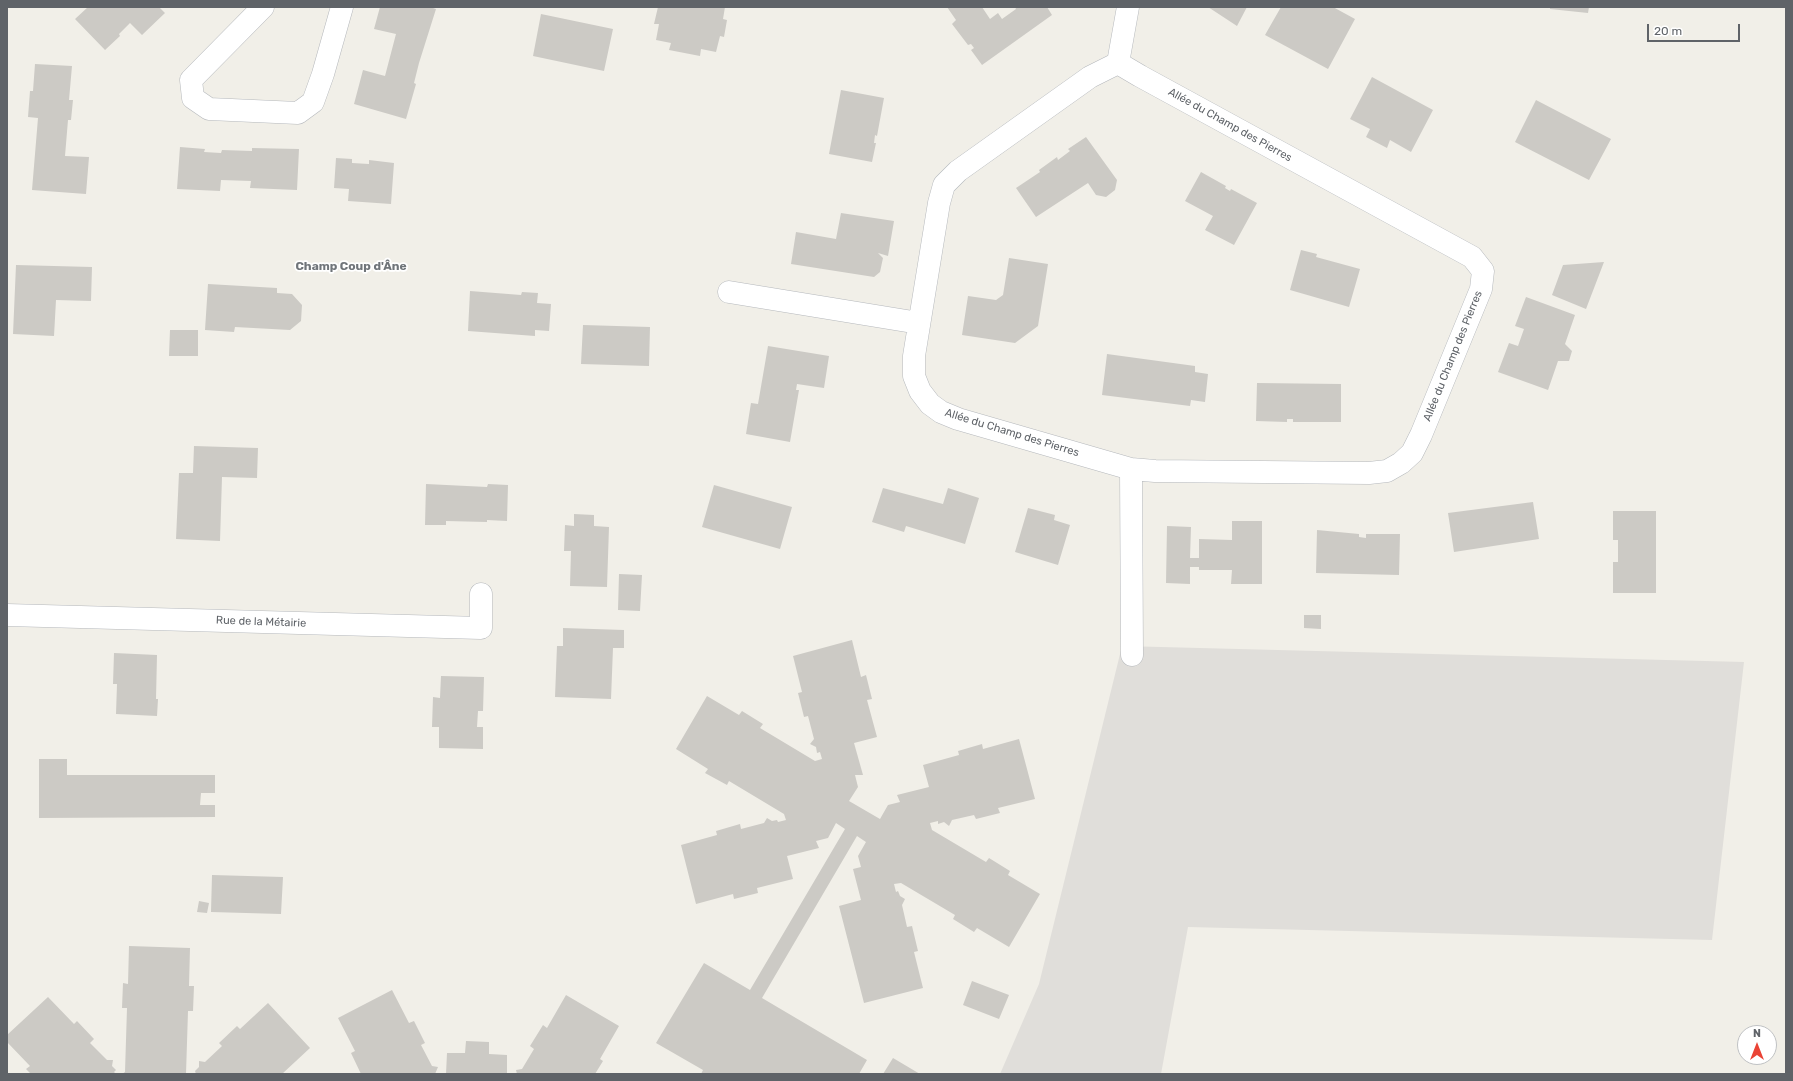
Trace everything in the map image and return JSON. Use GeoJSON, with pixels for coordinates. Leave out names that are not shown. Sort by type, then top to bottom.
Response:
{"type":"FeatureCollection","features":[{"type":"Feature","properties":{"kind":"street"},"geometry":{"type":"LineString","coordinates":[[262,7],[190,80],[193,98],[208,109],[298,113],[313,102],[323,74],[342,7]]}},
{"type":"Feature","properties":{"kind":"street"},"geometry":{"type":"LineString","coordinates":[[1118,63],[1128,7]]}},
{"type":"Feature","properties":{"kind":"street","name":"Allée du Champ des Pierres"},"geometry":{"type":"LineString","coordinates":[[1118,63],[1472,257],[1482,271],[1481,289],[1421,435],[1412,453],[1401,463],[1386,471],[1368,473],[1155,471],[1131,469],[966,421],[941,412],[930,404],[920,391],[914,376],[914,356],[939,203],[944,185],[958,171],[1090,77],[1118,63]]}},
{"type":"Feature","properties":{"kind":"street"},"geometry":{"type":"LineString","coordinates":[[729,292],[919,323]]}},
{"type":"Feature","properties":{"kind":"street"},"geometry":{"type":"LineString","coordinates":[[1131,469],[1132,655]]}},
{"type":"Feature","properties":{"kind":"street","name":"Rue de la Métairie"},"geometry":{"type":"LineString","coordinates":[[7,615],[481,628],[481,594]]}},
{"type":"Feature","properties":{"kind":"shaded area"},"geometry":{"type":"Polygon","coordinates":[[[1122,646],[1744,662],[1712,940],[1188,927],[1161,1074],[1000,1074],[1039,984],[1122,646]]]}},
{"type":"Feature","properties":{"kind":"building"},"geometry":{"type":"Polygon","coordinates":[[[88,7],[159,7],[165,13],[142,35],[130,23],[119,34],[120,36],[105,50],[75,19],[88,7]]]}},
{"type":"Feature","properties":{"kind":"building"},"geometry":{"type":"Polygon","coordinates":[[[380,7],[430,7],[436,9],[419,63],[414,83],[416,84],[406,119],[354,104],[363,70],[385,76],[396,34],[374,29],[380,7]]]}},
{"type":"Feature","properties":{"kind":"building"},"geometry":{"type":"Polygon","coordinates":[[[658,7],[725,7],[723,19],[727,20],[724,37],[720,36],[716,52],[701,49],[700,56],[669,50],[671,43],[656,40],[659,24],[654,24],[658,7]]]}},
{"type":"Feature","properties":{"kind":"building"},"geometry":{"type":"Polygon","coordinates":[[[947,7],[982,7],[990,19],[998,13],[1002,19],[1016,9],[1015,7],[1047,7],[1052,15],[982,65],[971,50],[974,48],[971,44],[968,45],[952,24],[956,20],[947,7]]]}},
{"type":"Feature","properties":{"kind":"building"},"geometry":{"type":"Polygon","coordinates":[[[1208,7],[1247,7],[1237,26],[1208,7]]]}},
{"type":"Feature","properties":{"kind":"building"},"geometry":{"type":"Polygon","coordinates":[[[1281,7],[1333,7],[1355,19],[1328,69],[1265,35],[1281,7]]]}},
{"type":"Feature","properties":{"kind":"building"},"geometry":{"type":"Polygon","coordinates":[[[1550,7],[1589,7],[1588,13],[1550,9],[1550,7]]]}},
{"type":"Feature","properties":{"kind":"building"},"geometry":{"type":"Polygon","coordinates":[[[541,14],[613,29],[604,71],[533,56],[541,14]]]}},
{"type":"Feature","properties":{"kind":"building"},"geometry":{"type":"Polygon","coordinates":[[[35,64],[72,66],[69,100],[73,100],[71,120],[68,120],[65,156],[89,157],[86,194],[32,190],[38,118],[28,117],[30,91],[33,91],[35,64]]]}},
{"type":"Feature","properties":{"kind":"building"},"geometry":{"type":"Polygon","coordinates":[[[1372,77],[1433,110],[1411,152],[1390,140],[1387,148],[1366,137],[1370,129],[1350,119],[1372,77]]]}},
{"type":"Feature","properties":{"kind":"building"},"geometry":{"type":"Polygon","coordinates":[[[841,90],[884,98],[877,136],[875,135],[874,143],[876,143],[872,162],[829,154],[841,90]]]}},
{"type":"Feature","properties":{"kind":"building"},"geometry":{"type":"Polygon","coordinates":[[[1536,100],[1611,139],[1589,180],[1515,142],[1536,100]]]}},
{"type":"Feature","properties":{"kind":"building"},"geometry":{"type":"Polygon","coordinates":[[[1086,137],[1117,180],[1115,190],[1106,197],[1096,195],[1088,183],[1036,217],[1016,188],[1040,172],[1039,170],[1057,157],[1058,160],[1070,151],[1068,149],[1086,137]]]}},
{"type":"Feature","properties":{"kind":"building"},"geometry":{"type":"Polygon","coordinates":[[[180,147],[205,149],[204,152],[221,153],[222,150],[252,151],[252,148],[299,149],[297,190],[250,188],[251,181],[221,180],[220,191],[177,189],[180,147]]]}},
{"type":"Feature","properties":{"kind":"building"},"geometry":{"type":"Polygon","coordinates":[[[336,158],[352,159],[352,163],[369,164],[369,160],[394,163],[391,204],[348,201],[349,189],[334,188],[336,158]]]}},
{"type":"Feature","properties":{"kind":"building"},"geometry":{"type":"Polygon","coordinates":[[[1201,172],[1226,186],[1225,188],[1230,191],[1231,189],[1257,203],[1234,245],[1205,230],[1213,216],[1185,201],[1201,172]]]}},
{"type":"Feature","properties":{"kind":"building"},"geometry":{"type":"Polygon","coordinates":[[[841,213],[894,221],[888,256],[878,253],[883,258],[880,272],[874,277],[791,264],[796,232],[836,239],[841,213]]]}},
{"type":"Feature","properties":{"kind":"building"},"geometry":{"type":"Polygon","coordinates":[[[1301,250],[1317,254],[1316,257],[1360,269],[1349,307],[1290,290],[1301,250]]]}},
{"type":"Feature","properties":{"kind":"building"},"geometry":{"type":"Polygon","coordinates":[[[1009,258],[1048,264],[1038,326],[1015,343],[962,335],[968,296],[996,300],[1003,295],[1009,258]]]}},
{"type":"Feature","properties":{"kind":"building"},"geometry":{"type":"Polygon","coordinates":[[[1604,262],[1586,309],[1552,295],[1563,265],[1604,262]]]}},
{"type":"Feature","properties":{"kind":"building"},"geometry":{"type":"Polygon","coordinates":[[[16,265],[92,267],[91,301],[56,300],[54,336],[13,334],[16,265]]]}},
{"type":"Feature","properties":{"kind":"building"},"geometry":{"type":"Polygon","coordinates":[[[208,284],[277,288],[277,293],[292,294],[302,305],[301,321],[290,330],[235,327],[234,332],[205,330],[208,284]]]}},
{"type":"Feature","properties":{"kind":"building"},"geometry":{"type":"Polygon","coordinates":[[[470,291],[521,295],[522,292],[538,293],[537,303],[551,304],[549,331],[535,330],[535,336],[468,331],[470,291]]]}},
{"type":"Feature","properties":{"kind":"building"},"geometry":{"type":"Polygon","coordinates":[[[1526,297],[1575,315],[1565,344],[1572,351],[1569,361],[1558,361],[1548,390],[1498,372],[1509,343],[1518,346],[1524,329],[1515,326],[1526,297]]]}},
{"type":"Feature","properties":{"kind":"building"},"geometry":{"type":"Polygon","coordinates":[[[583,325],[650,327],[649,366],[581,364],[583,325]]]}},
{"type":"Feature","properties":{"kind":"building"},"geometry":{"type":"Polygon","coordinates":[[[170,330],[198,330],[198,356],[169,356],[170,330]]]}},
{"type":"Feature","properties":{"kind":"building"},"geometry":{"type":"Polygon","coordinates":[[[768,346],[829,356],[824,388],[797,384],[796,390],[799,390],[790,442],[746,434],[751,403],[758,404],[768,346]]]}},
{"type":"Feature","properties":{"kind":"building"},"geometry":{"type":"Polygon","coordinates":[[[1107,354],[1195,366],[1195,372],[1208,374],[1205,402],[1191,400],[1190,406],[1102,395],[1107,354]]]}},
{"type":"Feature","properties":{"kind":"building"},"geometry":{"type":"Polygon","coordinates":[[[1257,383],[1341,384],[1341,422],[1293,422],[1293,419],[1287,419],[1287,422],[1256,421],[1257,383]]]}},
{"type":"Feature","properties":{"kind":"building"},"geometry":{"type":"Polygon","coordinates":[[[194,446],[258,448],[257,478],[222,477],[220,541],[176,539],[179,473],[193,473],[194,446]]]}},
{"type":"Feature","properties":{"kind":"building"},"geometry":{"type":"Polygon","coordinates":[[[426,484],[487,487],[488,484],[508,485],[507,521],[446,521],[446,525],[425,525],[426,484]]]}},
{"type":"Feature","properties":{"kind":"building"},"geometry":{"type":"Polygon","coordinates":[[[714,485],[792,507],[780,549],[702,527],[714,485]]]}},
{"type":"Feature","properties":{"kind":"building"},"geometry":{"type":"Polygon","coordinates":[[[883,488],[943,504],[948,488],[979,498],[965,544],[906,526],[904,532],[872,522],[883,488]]]}},
{"type":"Feature","properties":{"kind":"building"},"geometry":{"type":"Polygon","coordinates":[[[1533,502],[1539,539],[1454,552],[1448,513],[1533,502]]]}},
{"type":"Feature","properties":{"kind":"building"},"geometry":{"type":"Polygon","coordinates":[[[1028,508],[1055,515],[1054,520],[1070,525],[1058,565],[1015,552],[1028,508]]]}},
{"type":"Feature","properties":{"kind":"building"},"geometry":{"type":"Polygon","coordinates":[[[1613,511],[1656,511],[1656,593],[1613,593],[1613,562],[1618,562],[1618,540],[1613,540],[1613,511]]]}},
{"type":"Feature","properties":{"kind":"building"},"geometry":{"type":"Polygon","coordinates":[[[574,514],[594,515],[594,526],[609,527],[607,587],[570,586],[571,551],[564,551],[565,525],[574,526],[574,514]]]}},
{"type":"Feature","properties":{"kind":"building"},"geometry":{"type":"Polygon","coordinates":[[[1232,521],[1262,521],[1262,584],[1231,584],[1232,570],[1199,570],[1199,567],[1190,567],[1190,584],[1166,583],[1167,526],[1191,527],[1190,558],[1199,558],[1199,539],[1232,540],[1232,521]]]}},
{"type":"Feature","properties":{"kind":"building"},"geometry":{"type":"Polygon","coordinates":[[[1317,530],[1359,534],[1359,537],[1366,538],[1366,534],[1400,534],[1399,575],[1316,573],[1317,530]]]}},
{"type":"Feature","properties":{"kind":"building"},"geometry":{"type":"Polygon","coordinates":[[[619,574],[642,575],[640,611],[618,610],[619,574]]]}},
{"type":"Feature","properties":{"kind":"building"},"geometry":{"type":"Polygon","coordinates":[[[1304,615],[1321,615],[1321,629],[1304,628],[1304,615]]]}},
{"type":"Feature","properties":{"kind":"building"},"geometry":{"type":"Polygon","coordinates":[[[563,628],[624,630],[624,648],[613,648],[611,699],[555,697],[557,646],[563,646],[563,628]]]}},
{"type":"Feature","properties":{"kind":"building"},"geometry":{"type":"Polygon","coordinates":[[[852,640],[861,677],[866,675],[872,699],[867,700],[877,737],[854,743],[863,775],[855,775],[858,787],[849,801],[880,819],[888,805],[900,802],[897,795],[929,787],[923,765],[959,755],[958,751],[982,744],[983,749],[1019,739],[1035,799],[998,808],[1000,813],[976,819],[974,815],[952,820],[949,826],[944,822],[938,824],[938,821],[930,823],[932,830],[986,862],[989,858],[1010,871],[1008,875],[1040,894],[1009,947],[977,928],[974,932],[953,919],[955,915],[901,883],[894,884],[896,892],[898,891],[900,896],[905,899],[902,905],[907,927],[912,926],[918,951],[914,952],[923,988],[864,1003],[839,906],[861,900],[853,869],[861,867],[858,856],[866,842],[857,836],[762,998],[867,1060],[859,1074],[701,1074],[703,1070],[656,1043],[704,963],[750,990],[845,829],[836,823],[828,838],[816,841],[819,848],[787,856],[793,879],[757,888],[758,893],[734,899],[733,894],[696,904],[681,845],[717,835],[716,831],[740,824],[741,829],[764,823],[767,818],[772,821],[777,820],[778,822],[786,820],[784,814],[729,781],[727,785],[705,773],[708,769],[676,749],[707,696],[739,715],[742,711],[763,724],[760,728],[815,761],[822,759],[820,752],[817,753],[816,747],[810,744],[814,739],[808,716],[804,717],[798,693],[802,692],[793,656],[852,640]]]}},
{"type":"Feature","properties":{"kind":"building"},"geometry":{"type":"Polygon","coordinates":[[[114,653],[157,655],[157,716],[116,714],[117,684],[113,684],[114,653]]]}},
{"type":"Feature","properties":{"kind":"building"},"geometry":{"type":"Polygon","coordinates":[[[441,676],[484,677],[483,711],[478,711],[477,727],[483,727],[483,749],[439,748],[439,727],[432,727],[433,697],[440,698],[441,676]]]}},
{"type":"Feature","properties":{"kind":"building"},"geometry":{"type":"Polygon","coordinates":[[[39,759],[67,759],[67,775],[215,775],[215,793],[201,793],[200,805],[215,805],[215,817],[39,818],[39,759]]]}},
{"type":"Feature","properties":{"kind":"building"},"geometry":{"type":"Polygon","coordinates":[[[212,875],[283,877],[281,914],[211,912],[212,875]]]}},
{"type":"Feature","properties":{"kind":"building"},"geometry":{"type":"Polygon","coordinates":[[[199,901],[209,903],[207,913],[197,912],[199,901]]]}},
{"type":"Feature","properties":{"kind":"building"},"geometry":{"type":"Polygon","coordinates":[[[129,946],[190,948],[189,986],[194,986],[193,1011],[188,1011],[186,1074],[122,1074],[125,1072],[127,1008],[122,1008],[123,983],[128,984],[129,946]]]}},
{"type":"Feature","properties":{"kind":"building"},"geometry":{"type":"Polygon","coordinates":[[[972,981],[1009,995],[999,1019],[963,1005],[972,981]]]}},
{"type":"Feature","properties":{"kind":"building"},"geometry":{"type":"Polygon","coordinates":[[[392,990],[409,1023],[414,1021],[425,1043],[421,1045],[432,1066],[438,1067],[435,1074],[361,1074],[351,1053],[355,1051],[338,1018],[392,990]]]}},
{"type":"Feature","properties":{"kind":"building"},"geometry":{"type":"Polygon","coordinates":[[[566,995],[619,1026],[600,1059],[603,1061],[595,1074],[517,1074],[516,1070],[522,1069],[534,1049],[530,1046],[543,1025],[547,1028],[566,995]]]}},
{"type":"Feature","properties":{"kind":"building"},"geometry":{"type":"Polygon","coordinates":[[[48,997],[74,1024],[77,1021],[94,1039],[90,1043],[107,1060],[113,1060],[112,1066],[116,1070],[114,1072],[116,1074],[31,1074],[26,1069],[30,1066],[7,1042],[7,1035],[48,997]]]}},
{"type":"Feature","properties":{"kind":"building"},"geometry":{"type":"Polygon","coordinates":[[[268,1003],[310,1048],[282,1074],[196,1074],[195,1071],[199,1067],[199,1061],[205,1062],[222,1046],[219,1043],[237,1026],[240,1029],[268,1003]]]}},
{"type":"Feature","properties":{"kind":"building"},"geometry":{"type":"Polygon","coordinates":[[[466,1041],[489,1042],[489,1054],[507,1055],[507,1074],[446,1074],[447,1053],[465,1053],[466,1041]]]}},
{"type":"Feature","properties":{"kind":"building"},"geometry":{"type":"Polygon","coordinates":[[[893,1058],[920,1074],[883,1074],[893,1058]]]}},
{"type":"Feature","properties":{"kind":"district","name":"Champ Coup d'Âne"},"geometry":{"type":"Point","coordinates":[351,267]}}]}
